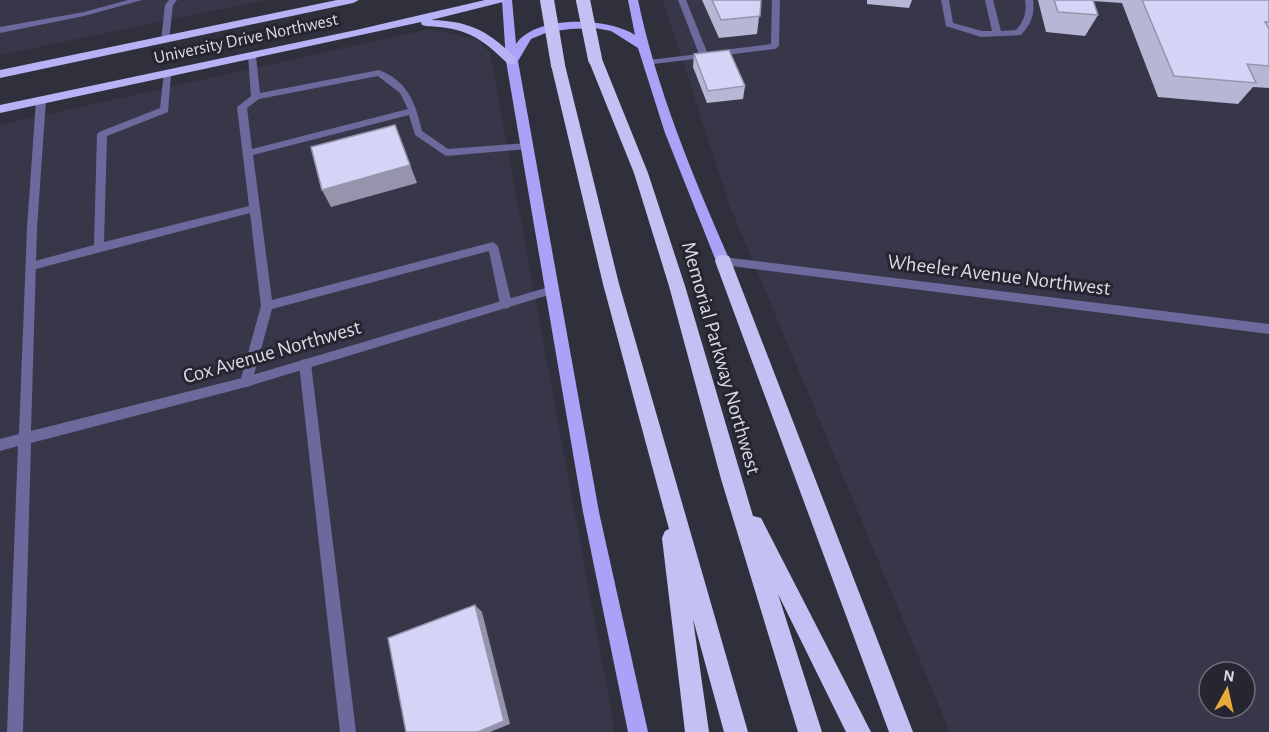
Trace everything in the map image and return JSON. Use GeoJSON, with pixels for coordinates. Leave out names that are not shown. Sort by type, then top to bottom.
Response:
{"type":"FeatureCollection","features":[{"type":"Feature","properties":{"kind":"highway","name":"University Drive Northwest"},"geometry":{"type":"LineString","coordinates":[[0,74],[353,0]]}},
{"type":"Feature","properties":{"kind":"highway","name":"University Drive Northwest"},"geometry":{"type":"LineString","coordinates":[[0,109],[252,56],[499,0]]}},
{"type":"Feature","properties":{"kind":"highway"},"geometry":{"type":"LineString","coordinates":[[547,0],[558,65],[611,284],[736,732]]}},
{"type":"Feature","properties":{"kind":"highway","name":"Memorial Parkway Northwest"},"geometry":{"type":"LineString","coordinates":[[583,0],[595,59],[648,194],[677,286],[731,479],[810,732]]}},
{"type":"Feature","properties":{"kind":"highway"},"geometry":{"type":"LineString","coordinates":[[392,25],[441,24],[476,30],[491,40],[512,61]]}},
{"type":"Feature","properties":{"kind":"highway"},"geometry":{"type":"LineString","coordinates":[[723,261],[901,732]]}},
{"type":"Feature","properties":{"kind":"highway"},"geometry":{"type":"LineString","coordinates":[[664,474],[697,732]]}},
{"type":"Feature","properties":{"kind":"highway"},"geometry":{"type":"LineString","coordinates":[[731,479],[859,732]]}},
{"type":"Feature","properties":{"kind":"main road"},"geometry":{"type":"LineString","coordinates":[[507,0],[512,61],[591,512],[638,732]]}},
{"type":"Feature","properties":{"kind":"main road","name":"Memorial Parkway Northwest"},"geometry":{"type":"LineString","coordinates":[[633,0],[643,47],[679,152],[723,261]]}},
{"type":"Feature","properties":{"kind":"main road"},"geometry":{"type":"LineString","coordinates":[[636,14],[646,0]]}},
{"type":"Feature","properties":{"kind":"main road"},"geometry":{"type":"LineString","coordinates":[[512,61],[525,38],[543,30],[570,26],[613,28],[625,33],[643,47]]}},
{"type":"Feature","properties":{"kind":"street"},"geometry":{"type":"LineString","coordinates":[[0,30],[84,14],[138,0]]}},
{"type":"Feature","properties":{"kind":"street"},"geometry":{"type":"LineString","coordinates":[[165,40],[169,5],[173,0]]}},
{"type":"Feature","properties":{"kind":"street"},"geometry":{"type":"LineString","coordinates":[[682,0],[704,56]]}},
{"type":"Feature","properties":{"kind":"street"},"geometry":{"type":"LineString","coordinates":[[649,63],[775,46],[776,0]]}},
{"type":"Feature","properties":{"kind":"street"},"geometry":{"type":"LineString","coordinates":[[945,0],[949,24],[981,34],[1018,33],[1027,24],[1031,8],[1029,0]]}},
{"type":"Feature","properties":{"kind":"street"},"geometry":{"type":"LineString","coordinates":[[989,0],[997,33]]}},
{"type":"Feature","properties":{"kind":"street"},"geometry":{"type":"LineString","coordinates":[[252,56],[256,97]]}},
{"type":"Feature","properties":{"kind":"street"},"geometry":{"type":"LineString","coordinates":[[246,382],[267,306],[242,107],[256,97],[379,73],[410,96],[418,133],[446,153],[527,146]]}},
{"type":"Feature","properties":{"kind":"street"},"geometry":{"type":"LineString","coordinates":[[99,248],[102,134],[165,110],[167,74]]}},
{"type":"Feature","properties":{"kind":"street"},"geometry":{"type":"LineString","coordinates":[[15,732],[32,266],[41,100]]}},
{"type":"Feature","properties":{"kind":"street"},"geometry":{"type":"LineString","coordinates":[[248,153],[413,111]]}},
{"type":"Feature","properties":{"kind":"street"},"geometry":{"type":"LineString","coordinates":[[32,266],[256,208]]}},
{"type":"Feature","properties":{"kind":"street"},"geometry":{"type":"LineString","coordinates":[[267,306],[494,246],[506,304]]}},
{"type":"Feature","properties":{"kind":"street","name":"Wheeler Avenue Northwest"},"geometry":{"type":"LineString","coordinates":[[723,261],[1269,329]]}},
{"type":"Feature","properties":{"kind":"street","name":"Cox Avenue Northwest"},"geometry":{"type":"LineString","coordinates":[[0,445],[246,382],[552,290]]}},
{"type":"Feature","properties":{"kind":"street"},"geometry":{"type":"LineString","coordinates":[[305,364],[348,732]]}},
{"type":"Feature","properties":{"kind":"shaded area"},"geometry":{"type":"Polygon","coordinates":[[[0,0],[266,0],[0,55],[0,0]]]}},
{"type":"Feature","properties":{"kind":"shaded area"},"geometry":{"type":"Polygon","coordinates":[[[663,0],[1269,0],[1269,732],[950,732],[729,204],[663,0]]]}},
{"type":"Feature","properties":{"kind":"shaded area"},"geometry":{"type":"Polygon","coordinates":[[[429,29],[475,38],[490,53],[615,732],[0,732],[0,125],[429,29]]]}},
{"type":"Feature","properties":{"kind":"building"},"geometry":{"type":"Polygon","coordinates":[[[712,0],[761,0],[760,16],[721,20],[712,0]]]}},
{"type":"Feature","properties":{"kind":"building"},"geometry":{"type":"Polygon","coordinates":[[[1054,0],[1093,0],[1098,15],[1058,12],[1054,0]]]}},
{"type":"Feature","properties":{"kind":"building"},"geometry":{"type":"Polygon","coordinates":[[[1142,0],[1269,0],[1269,22],[1265,22],[1269,29],[1269,66],[1247,64],[1256,83],[1174,76],[1142,0]]]}},
{"type":"Feature","properties":{"kind":"building"},"geometry":{"type":"Polygon","coordinates":[[[729,50],[745,86],[708,91],[694,54],[729,50]]]}},
{"type":"Feature","properties":{"kind":"building"},"geometry":{"type":"Polygon","coordinates":[[[395,125],[410,165],[322,190],[311,147],[395,125]]]}},
{"type":"Feature","properties":{"kind":"building"},"geometry":{"type":"Polygon","coordinates":[[[475,605],[504,721],[478,732],[406,732],[388,638],[475,605]]]}}]}
